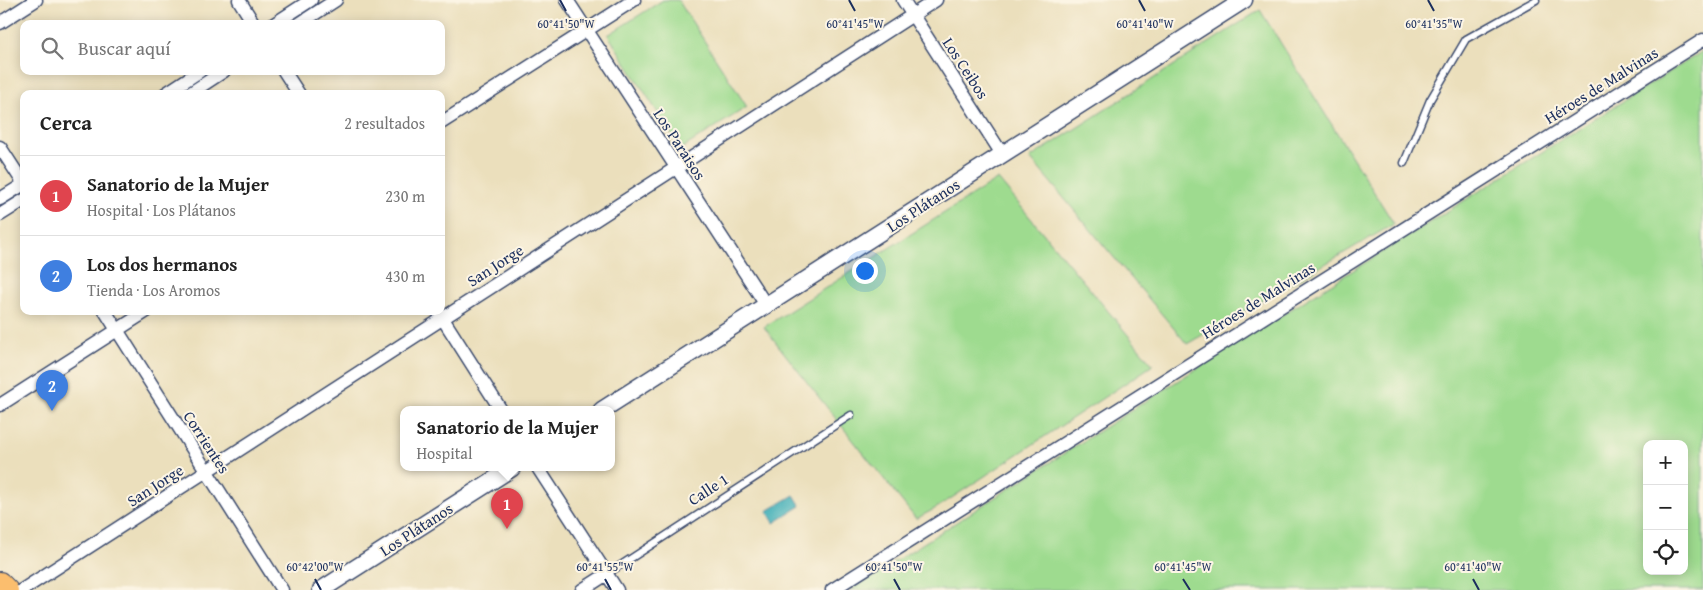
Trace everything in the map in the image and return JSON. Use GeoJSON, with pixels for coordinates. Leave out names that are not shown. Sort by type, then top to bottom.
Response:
{"type":"FeatureCollection","features":[{"type":"Feature","properties":{"kind":"main road"},"geometry":{"type":"LineString","coordinates":[[0,582],[8,590]]}},
{"type":"Feature","properties":{"kind":"street"},"geometry":{"type":"LineString","coordinates":[[0,23],[36,0]]}},
{"type":"Feature","properties":{"kind":"street"},"geometry":{"type":"LineString","coordinates":[[239,0],[252,20]]}},
{"type":"Feature","properties":{"kind":"street"},"geometry":{"type":"LineString","coordinates":[[280,20],[312,0]]}},
{"type":"Feature","properties":{"kind":"street"},"geometry":{"type":"LineString","coordinates":[[305,20],[336,0]]}},
{"type":"Feature","properties":{"kind":"street","name":"Los Paraisos"},"geometry":{"type":"LineString","coordinates":[[568,0],[766,305]]}},
{"type":"Feature","properties":{"kind":"street"},"geometry":{"type":"LineString","coordinates":[[445,120],[634,0]]}},
{"type":"Feature","properties":{"kind":"street","name":"Los Ceibos"},"geometry":{"type":"LineString","coordinates":[[903,0],[1002,154]]}},
{"type":"Feature","properties":{"kind":"street","name":"San Jorge"},"geometry":{"type":"LineString","coordinates":[[445,312],[676,168],[936,0]]}},
{"type":"Feature","properties":{"kind":"street","name":"Los Plátanos"},"geometry":{"type":"LineString","coordinates":[[608,406],[1239,1]]}},
{"type":"Feature","properties":{"kind":"street","name":"Héroes de Malvinas"},"geometry":{"type":"LineString","coordinates":[[832,590],[1703,40]]}},
{"type":"Feature","properties":{"kind":"street"},"geometry":{"type":"LineString","coordinates":[[171,90],[194,75]]}},
{"type":"Feature","properties":{"kind":"street"},"geometry":{"type":"LineString","coordinates":[[195,90],[218,75]]}},
{"type":"Feature","properties":{"kind":"street"},"geometry":{"type":"LineString","coordinates":[[287,75],[296,90]]}},
{"type":"Feature","properties":{"kind":"street"},"geometry":{"type":"LineString","coordinates":[[0,147],[20,178]]}},
{"type":"Feature","properties":{"kind":"street"},"geometry":{"type":"LineString","coordinates":[[0,199],[20,186]]}},
{"type":"Feature","properties":{"kind":"street"},"geometry":{"type":"LineString","coordinates":[[0,215],[20,202]]}},
{"type":"Feature","properties":{"kind":"street","name":"Corrientes"},"geometry":{"type":"LineString","coordinates":[[108,315],[282,590]]}},
{"type":"Feature","properties":{"kind":"street"},"geometry":{"type":"LineString","coordinates":[[0,405],[141,315]]}},
{"type":"Feature","properties":{"kind":"street"},"geometry":{"type":"LineString","coordinates":[[440,315],[498,406]]}},
{"type":"Feature","properties":{"kind":"street","name":"San Jorge"},"geometry":{"type":"LineString","coordinates":[[22,590],[206,471],[440,315]]}},
{"type":"Feature","properties":{"kind":"street","name":"Los Plátanos"},"geometry":{"type":"LineString","coordinates":[[321,590],[507,471]]}},
{"type":"Feature","properties":{"kind":"street"},"geometry":{"type":"LineString","coordinates":[[540,471],[617,590]]}},
{"type":"Feature","properties":{"kind":"street","name":"Calle 1"},"geometry":{"type":"LineString","coordinates":[[582,590],[607,574]]}},
{"type":"Feature","properties":{"kind":"lane"},"geometry":{"type":"LineString","coordinates":[[1404,163],[1430,100],[1466,39],[1536,0]]}},
{"type":"Feature","properties":{"kind":"lane","name":"Calle 1"},"geometry":{"type":"LineString","coordinates":[[607,574],[852,415]]}},
{"type":"Feature","properties":{"kind":"green space"},"geometry":{"type":"Polygon","coordinates":[[[663,0],[678,0],[747,107],[681,149],[608,35],[663,0]]]}},
{"type":"Feature","properties":{"kind":"green space"},"geometry":{"type":"Polygon","coordinates":[[[1260,10],[1394,224],[1187,344],[1030,158],[1260,10]]]}},
{"type":"Feature","properties":{"kind":"green space"},"geometry":{"type":"Polygon","coordinates":[[[1703,51],[1703,590],[850,590],[1226,350],[1703,51]]]}},
{"type":"Feature","properties":{"kind":"green space"},"geometry":{"type":"Polygon","coordinates":[[[998,179],[1153,365],[938,507],[916,519],[764,327],[998,179]]]}},
{"type":"Feature","properties":{"kind":"water"},"geometry":{"type":"Polygon","coordinates":[[[794,495],[801,506],[774,523],[767,511],[794,495]]]}},
{"type":"Feature","properties":{"kind":"place","name":"Los dos hermanos"},"geometry":{"type":"Point","coordinates":[52,411]}},
{"type":"Feature","properties":{"kind":"place","name":"Sanatorio de la Mujer"},"geometry":{"type":"Point","coordinates":[507,529]}}]}
